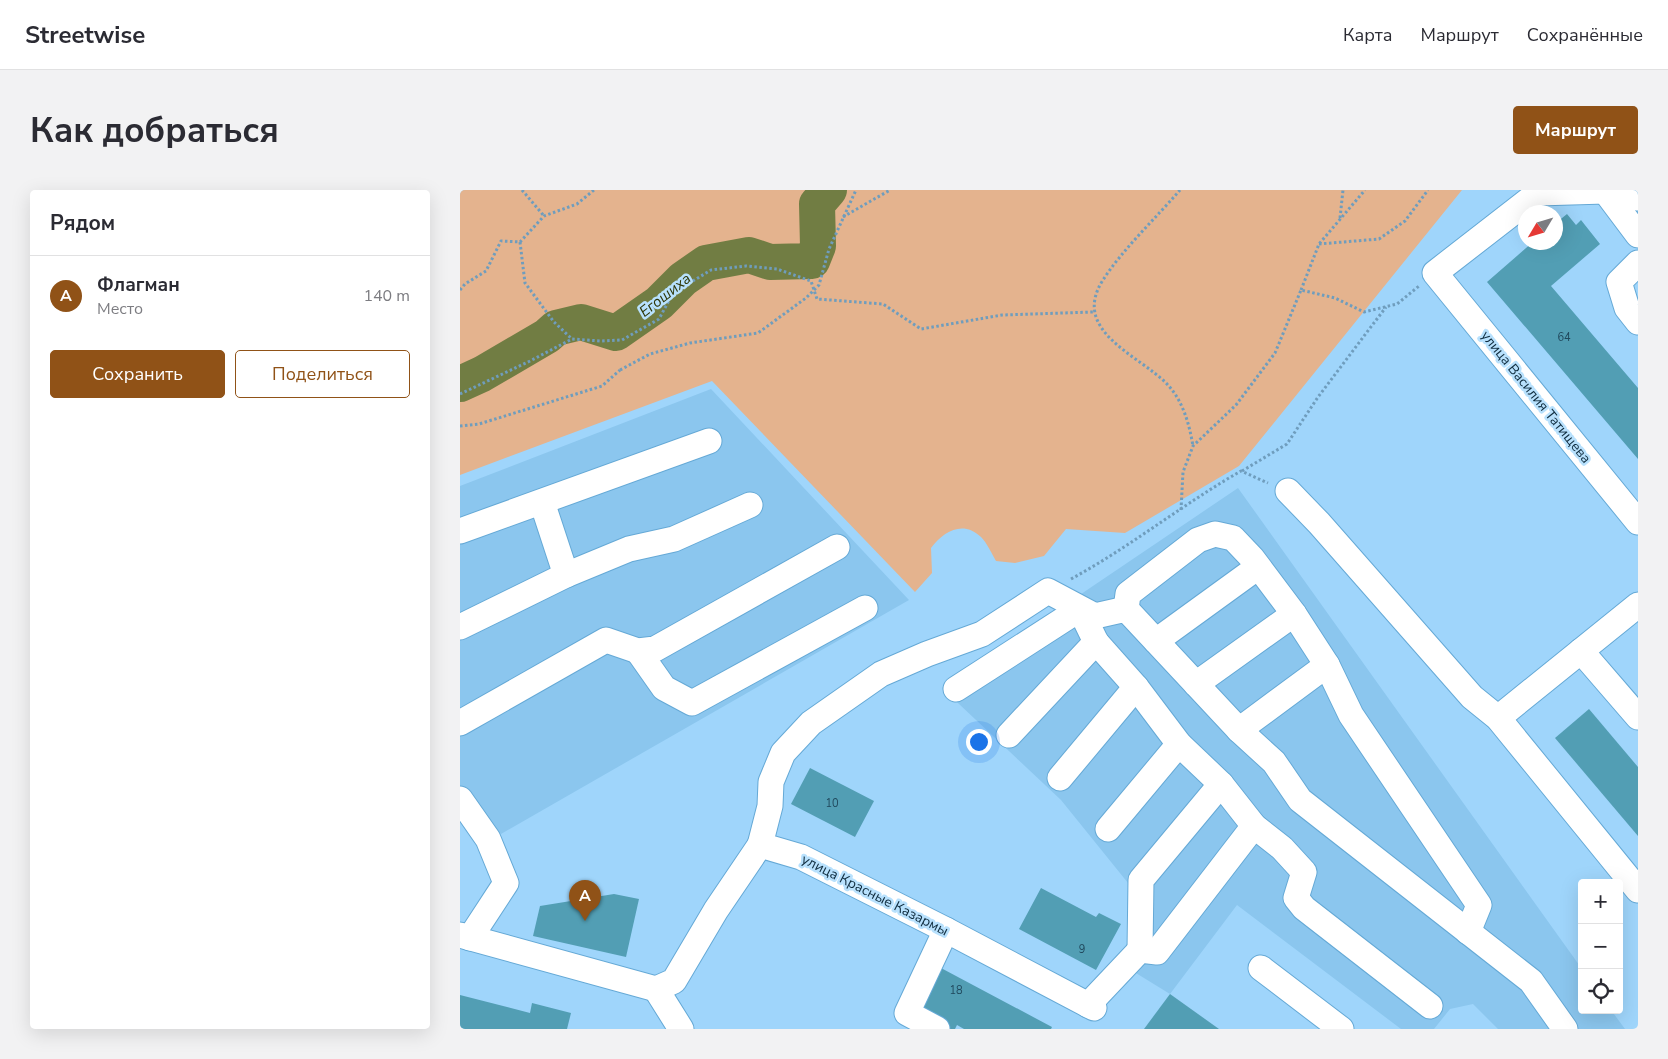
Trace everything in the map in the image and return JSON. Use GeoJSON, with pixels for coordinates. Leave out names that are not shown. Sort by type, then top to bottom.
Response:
{"type":"FeatureCollection","features":[{"type":"Feature","properties":{"kind":"street"},"geometry":{"type":"LineString","coordinates":[[1605,191],[1638,234]]}},
{"type":"Feature","properties":{"kind":"street"},"geometry":{"type":"LineString","coordinates":[[1435,273],[1538,193],[1605,191],[1638,198]]}},
{"type":"Feature","properties":{"kind":"street"},"geometry":{"type":"LineString","coordinates":[[1638,263],[1619,282],[1627,308],[1638,322]]}},
{"type":"Feature","properties":{"kind":"street","name":"улица Василия Татищева"},"geometry":{"type":"LineString","coordinates":[[1435,273],[1638,522]]}},
{"type":"Feature","properties":{"kind":"street"},"geometry":{"type":"LineString","coordinates":[[460,531],[709,441]]}},
{"type":"Feature","properties":{"kind":"street"},"geometry":{"type":"LineString","coordinates":[[1288,492],[1319,523],[1472,697],[1498,718],[1638,890]]}},
{"type":"Feature","properties":{"kind":"street"},"geometry":{"type":"LineString","coordinates":[[542,502],[566,575]]}},
{"type":"Feature","properties":{"kind":"street"},"geometry":{"type":"LineString","coordinates":[[460,627],[566,575],[629,549],[674,539],[750,505]]}},
{"type":"Feature","properties":{"kind":"street"},"geometry":{"type":"LineString","coordinates":[[1126,609],[1128,594],[1198,540],[1216,534],[1233,538],[1294,614],[1327,665],[1350,715],[1479,906],[1468,932]]}},
{"type":"Feature","properties":{"kind":"street"},"geometry":{"type":"LineString","coordinates":[[460,723],[606,640],[638,650],[655,649],[837,548]]}},
{"type":"Feature","properties":{"kind":"street"},"geometry":{"type":"LineString","coordinates":[[1156,641],[1258,567]]}},
{"type":"Feature","properties":{"kind":"street"},"geometry":{"type":"LineString","coordinates":[[460,799],[488,839],[506,883],[465,937],[656,989],[674,982],[716,910],[760,845],[770,806],[771,782],[783,753],[811,723],[881,674],[927,654],[982,634],[1048,591],[1095,616],[1126,609]]}},
{"type":"Feature","properties":{"kind":"street"},"geometry":{"type":"LineString","coordinates":[[1498,718],[1638,605]]}},
{"type":"Feature","properties":{"kind":"street"},"geometry":{"type":"LineString","coordinates":[[638,650],[664,688],[692,703],[865,608]]}},
{"type":"Feature","properties":{"kind":"street"},"geometry":{"type":"LineString","coordinates":[[1080,609],[1096,642],[1136,687],[1179,744],[1220,784],[1254,826],[1282,848],[1304,872],[1296,898],[1304,908],[1430,1006]]}},
{"type":"Feature","properties":{"kind":"street"},"geometry":{"type":"LineString","coordinates":[[956,689],[1080,609]]}},
{"type":"Feature","properties":{"kind":"street"},"geometry":{"type":"LineString","coordinates":[[1126,609],[1239,730],[1274,762],[1300,800],[1531,981],[1565,1029]]}},
{"type":"Feature","properties":{"kind":"street"},"geometry":{"type":"LineString","coordinates":[[1196,684],[1294,614]]}},
{"type":"Feature","properties":{"kind":"street"},"geometry":{"type":"LineString","coordinates":[[1009,735],[1096,642]]}},
{"type":"Feature","properties":{"kind":"street"},"geometry":{"type":"LineString","coordinates":[[1581,651],[1638,717]]}},
{"type":"Feature","properties":{"kind":"street"},"geometry":{"type":"LineString","coordinates":[[1239,730],[1327,665]]}},
{"type":"Feature","properties":{"kind":"street"},"geometry":{"type":"LineString","coordinates":[[1060,778],[1136,687]]}},
{"type":"Feature","properties":{"kind":"street"},"geometry":{"type":"LineString","coordinates":[[1108,829],[1179,744]]}},
{"type":"Feature","properties":{"kind":"street"},"geometry":{"type":"LineString","coordinates":[[1220,784],[1141,880],[1140,950],[1157,952],[1254,826]]}},
{"type":"Feature","properties":{"kind":"street","name":"улица Красные Казармы"},"geometry":{"type":"LineString","coordinates":[[760,845],[801,857],[946,930],[1091,1007],[1140,950]]}},
{"type":"Feature","properties":{"kind":"street"},"geometry":{"type":"LineString","coordinates":[[937,1029],[907,1013],[946,930]]}},
{"type":"Feature","properties":{"kind":"street"},"geometry":{"type":"LineString","coordinates":[[1261,968],[1341,1029]]}},
{"type":"Feature","properties":{"kind":"street"},"geometry":{"type":"LineString","coordinates":[[656,989],[680,1029]]}},
{"type":"Feature","properties":{"kind":"path"},"geometry":{"type":"LineString","coordinates":[[522,190],[544,216]]}},
{"type":"Feature","properties":{"kind":"path"},"geometry":{"type":"LineString","coordinates":[[594,190],[577,204],[544,216],[520,242],[525,284],[554,322],[572,339],[622,340],[659,319],[673,293],[711,270],[746,266],[777,269],[810,281],[817,299],[883,304],[921,329],[1002,316],[1094,312]]}},
{"type":"Feature","properties":{"kind":"path"},"geometry":{"type":"LineString","coordinates":[[460,426],[479,424],[602,386],[620,370],[650,354],[690,343],[758,334],[814,290],[818,284],[829,249],[856,190]]}},
{"type":"Feature","properties":{"kind":"path"},"geometry":{"type":"LineString","coordinates":[[843,216],[890,190]]}},
{"type":"Feature","properties":{"kind":"path"},"geometry":{"type":"LineString","coordinates":[[1180,190],[1102,281],[1095,298],[1094,312],[1100,329],[1125,352],[1167,384],[1179,400],[1188,421],[1193,446]]}},
{"type":"Feature","properties":{"kind":"path"},"geometry":{"type":"LineString","coordinates":[[1340,219],[1344,190]]}},
{"type":"Feature","properties":{"kind":"path"},"geometry":{"type":"LineString","coordinates":[[1181,510],[1184,472],[1193,446],[1236,405],[1275,352],[1319,244],[1365,190]]}},
{"type":"Feature","properties":{"kind":"path"},"geometry":{"type":"LineString","coordinates":[[1319,244],[1379,239],[1406,221],[1428,190]]}},
{"type":"Feature","properties":{"kind":"path"},"geometry":{"type":"LineString","coordinates":[[460,290],[465,284],[486,271],[502,241],[520,242]]}},
{"type":"Feature","properties":{"kind":"path"},"geometry":{"type":"LineString","coordinates":[[1301,290],[1335,298],[1364,312],[1397,304],[1435,273]]}},
{"type":"Feature","properties":{"kind":"path"},"geometry":{"type":"LineString","coordinates":[[1048,591],[1114,555],[1221,482],[1287,444],[1318,397],[1386,306]]}},
{"type":"Feature","properties":{"kind":"path"},"geometry":{"type":"LineString","coordinates":[[460,394],[572,339]]}},
{"type":"Feature","properties":{"kind":"path"},"geometry":{"type":"LineString","coordinates":[[1241,471],[1288,492]]}},
{"type":"Feature","properties":{"kind":"shaded area"},"geometry":{"type":"Polygon","coordinates":[[[460,190],[1462,190],[1239,466],[1125,533],[1066,529],[1044,556],[1015,563],[996,561],[983,539],[974,532],[967,529],[954,530],[942,537],[931,548],[932,573],[915,592],[712,381],[460,475],[460,190]]]}},
{"type":"Feature","properties":{"kind":"shaded area"},"geometry":{"type":"Polygon","coordinates":[[[711,389],[909,600],[501,834],[463,788],[460,788],[460,486],[711,389]]]}},
{"type":"Feature","properties":{"kind":"shaded area"},"geometry":{"type":"Polygon","coordinates":[[[1238,488],[1578,963],[1578,1014],[1614,1014],[1625,1029],[1498,1029],[1473,1004],[1450,1009],[1434,1029],[1401,1029],[1237,905],[1170,994],[1131,970],[1128,883],[1061,800],[942,688],[1238,488]]]}},
{"type":"Feature","properties":{"kind":"building"},"geometry":{"type":"Polygon","coordinates":[[[1567,214],[1576,225],[1581,220],[1600,244],[1551,286],[1638,388],[1638,459],[1487,282],[1524,250],[1563,250],[1563,217],[1567,214]]]}},
{"type":"Feature","properties":{"kind":"building"},"geometry":{"type":"Polygon","coordinates":[[[1589,709],[1638,767],[1638,836],[1555,738],[1589,709]]]}},
{"type":"Feature","properties":{"kind":"building"},"geometry":{"type":"Polygon","coordinates":[[[810,768],[874,801],[855,837],[791,804],[810,768]]]}},
{"type":"Feature","properties":{"kind":"building"},"geometry":{"type":"Polygon","coordinates":[[[1041,888],[1096,917],[1099,913],[1121,924],[1096,970],[1019,929],[1041,888]]]}},
{"type":"Feature","properties":{"kind":"building"},"geometry":{"type":"Polygon","coordinates":[[[614,894],[639,899],[626,957],[533,936],[540,906],[614,894]]]}},
{"type":"Feature","properties":{"kind":"building"},"geometry":{"type":"Polygon","coordinates":[[[941,968],[1052,1027],[1051,1029],[964,1029],[957,1025],[955,1029],[950,1029],[918,1012],[941,968]]]}},
{"type":"Feature","properties":{"kind":"building"},"geometry":{"type":"Polygon","coordinates":[[[1170,994],[1219,1029],[1144,1029],[1170,994]]]}},
{"type":"Feature","properties":{"kind":"building"},"geometry":{"type":"Polygon","coordinates":[[[460,995],[530,1013],[532,1003],[571,1013],[567,1029],[460,1029],[460,995]]]}},
{"type":"Feature","properties":{"kind":"waterway","name":"Егошиха"},"geometry":{"type":"LineString","coordinates":[[460,384],[482,374],[547,336],[556,328],[581,322],[616,333],[659,303],[683,279],[706,263],[749,255],[770,262],[812,261],[818,246],[817,204],[829,190]]}},
{"type":"Feature","properties":{"kind":"place","name":"Флагман"},"geometry":{"type":"Point","coordinates":[585,921]}}]}
